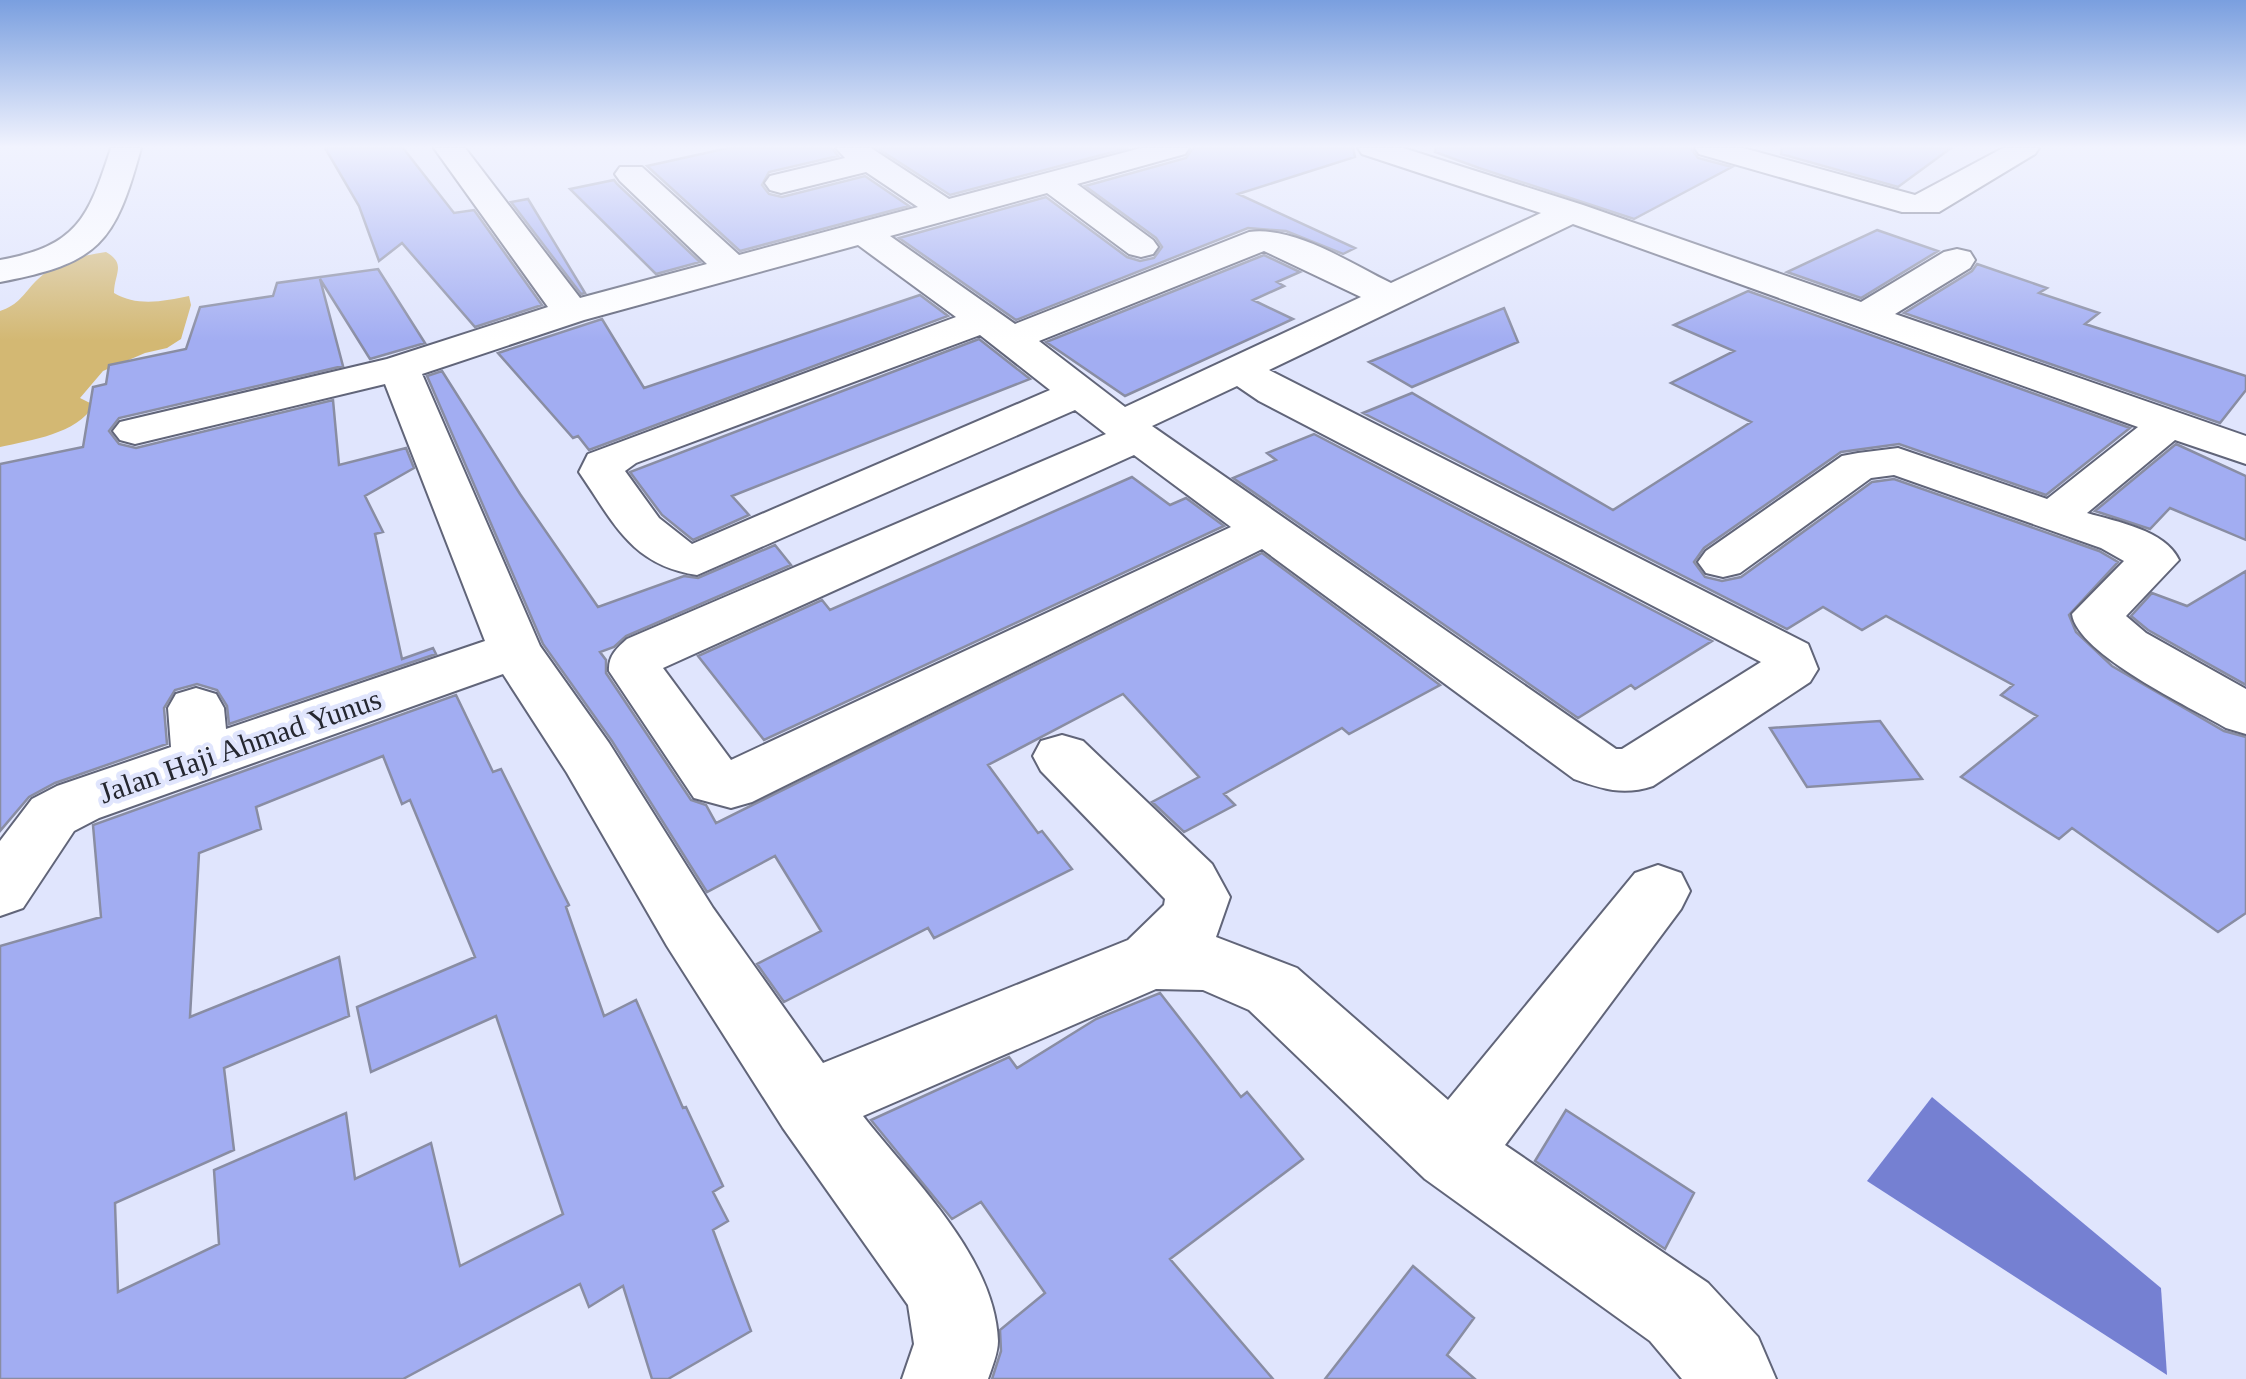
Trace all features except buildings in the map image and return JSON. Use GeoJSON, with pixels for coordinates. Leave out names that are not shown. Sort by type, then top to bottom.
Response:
{"type":"FeatureCollection","features":[{"type":"Feature","properties":{"kind":"street"},"geometry":{"type":"LineString","coordinates":[[0,300],[49,282],[70,254],[92,236],[104,212]]}},
{"type":"Feature","properties":{"kind":"street"},"geometry":{"type":"LineString","coordinates":[[499,212],[511,235],[571,312]]}},
{"type":"Feature","properties":{"kind":"street"},"geometry":{"type":"LineString","coordinates":[[672,212],[732,268]]}},
{"type":"Feature","properties":{"kind":"street"},"geometry":{"type":"LineString","coordinates":[[136,431],[399,368],[571,312],[940,212]]}},
{"type":"Feature","properties":{"kind":"street"},"geometry":{"type":"LineString","coordinates":[[1094,212],[1141,248]]}},
{"type":"Feature","properties":{"kind":"street"},"geometry":{"type":"LineString","coordinates":[[1567,212],[2245,449]]}},
{"type":"Feature","properties":{"kind":"street"},"geometry":{"type":"LineString","coordinates":[[1267,528],[730,786],[715,782],[636,671],[636,662],[646,652],[1154,436],[1252,390],[1446,286],[1584,218]]}},
{"type":"Feature","properties":{"kind":"street"},"geometry":{"type":"LineString","coordinates":[[864,233],[998,329],[1078,393],[1154,436],[1267,528],[1595,764],[1617,772],[1632,771],[1792,669],[1790,657],[1778,648],[1252,390]]}},
{"type":"Feature","properties":{"kind":"street"},"geometry":{"type":"LineString","coordinates":[[1078,393],[697,560],[681,560],[662,551],[602,472],[604,463],[620,454],[1249,242],[1266,240],[1284,246],[1393,298]]}},
{"type":"Feature","properties":{"kind":"street"},"geometry":{"type":"LineString","coordinates":[[0,271],[70,254]]}},
{"type":"Feature","properties":{"kind":"street"},"geometry":{"type":"LineString","coordinates":[[1865,316],[1958,260]]}},
{"type":"Feature","properties":{"kind":"street"},"geometry":{"type":"LineString","coordinates":[[1252,390],[1393,298],[1446,286]]}},
{"type":"Feature","properties":{"kind":"street"},"geometry":{"type":"LineString","coordinates":[[399,368],[514,650],[588,758],[690,927],[810,1104],[946,1290],[956,1344],[945,1379]]}},
{"type":"Feature","properties":{"kind":"street"},"geometry":{"type":"LineString","coordinates":[[2052,517],[2170,422]]}},
{"type":"Feature","properties":{"kind":"street"},"geometry":{"type":"LineString","coordinates":[[1723,562],[1858,466],[1898,461],[2118,538],[2153,556],[2154,560],[2098,614],[2098,620],[2127,646],[2246,714]]}},
{"type":"Feature","properties":{"kind":"street"},"geometry":{"type":"LineString","coordinates":[[812,511],[848,564]]}},
{"type":"Feature","properties":{"kind":"street","name":"Jalan Haji Ahmad Yunus"},"geometry":{"type":"LineString","coordinates":[[0,890],[53,815],[199,734],[514,650]]}},
{"type":"Feature","properties":{"kind":"street"},"geometry":{"type":"LineString","coordinates":[[810,1104],[1152,960],[1193,918],[1198,898],[1189,882],[1062,756]]}},
{"type":"Feature","properties":{"kind":"street"},"geometry":{"type":"LineString","coordinates":[[1452,1154],[1658,891]]}},
{"type":"Feature","properties":{"kind":"street"},"geometry":{"type":"LineString","coordinates":[[1152,960],[1207,962],[1273,989],[1452,1154],[1679,1312],[1728,1367],[1732,1379]]}},
{"type":"Feature","properties":{"kind":"shaded area"},"geometry":{"type":"Polygon","coordinates":[[[106,252],[118,265],[114,293],[142,301],[189,296],[191,305],[181,339],[167,348],[103,371],[80,398],[94,405],[76,423],[52,434],[0,447],[0,311],[16,302],[52,268],[106,252]]]}},
{"type":"Feature","properties":{"kind":"water"},"geometry":{"type":"Polygon","coordinates":[[[1932,1097],[2161,1288],[2167,1375],[1867,1181],[1932,1097]]]}}]}
